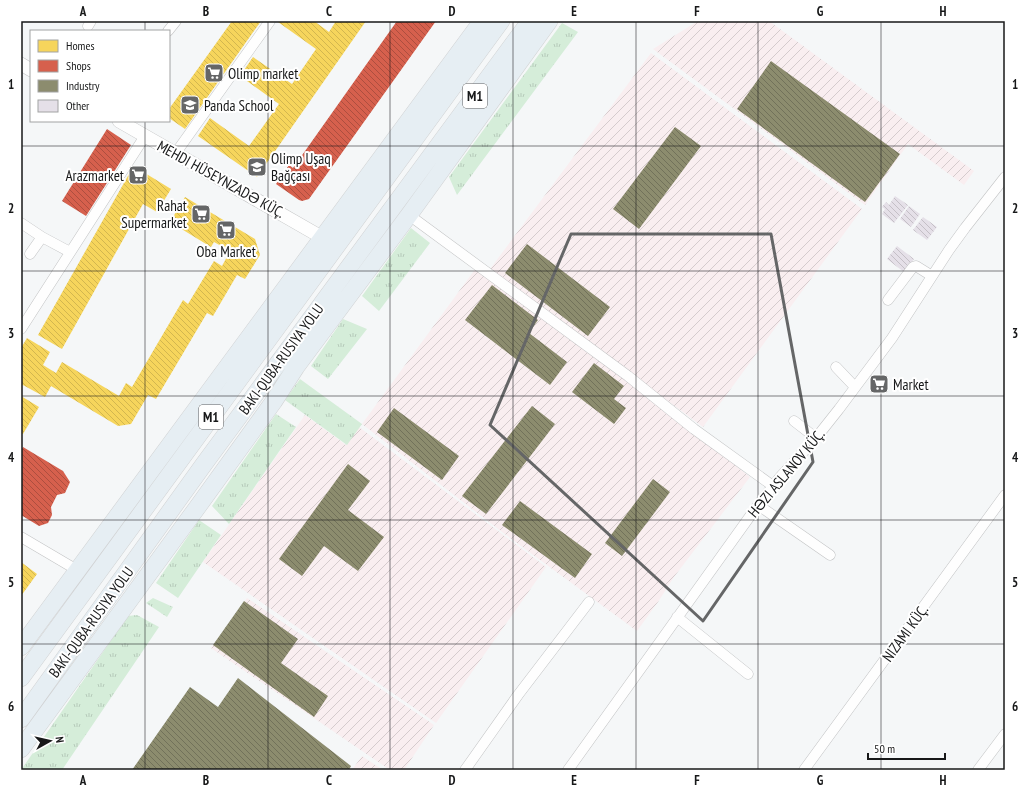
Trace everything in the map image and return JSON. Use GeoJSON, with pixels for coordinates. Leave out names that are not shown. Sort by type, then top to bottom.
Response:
{"type":"FeatureCollection","features":[{"type":"Feature","properties":{"kind":"highway"},"geometry":{"type":"LineString","coordinates":[[21,647],[482,21]]}},
{"type":"Feature","properties":{"kind":"highway","name":"M1"},"geometry":{"type":"LineString","coordinates":[[21,678],[500,21]]}},
{"type":"Feature","properties":{"kind":"highway","name":"M1"},"geometry":{"type":"LineString","coordinates":[[21,719],[204,464],[530,21]]}},
{"type":"Feature","properties":{"kind":"highway"},"geometry":{"type":"LineString","coordinates":[[21,749],[274,401],[296,367],[409,215],[549,21]]}},
{"type":"Feature","properties":{"kind":"highway"},"geometry":{"type":"LineString","coordinates":[[124,574],[199,505]]}},
{"type":"Feature","properties":{"kind":"street"},"geometry":{"type":"LineString","coordinates":[[169,30],[176,21]]}},
{"type":"Feature","properties":{"kind":"street"},"geometry":{"type":"LineString","coordinates":[[175,154],[270,21]]}},
{"type":"Feature","properties":{"kind":"street"},"geometry":{"type":"LineString","coordinates":[[21,64],[30,69]]}},
{"type":"Feature","properties":{"kind":"street","name":"MEHDI HÜSEYNZADƏ KÜÇ."},"geometry":{"type":"LineString","coordinates":[[121,122],[323,238]]}},
{"type":"Feature","properties":{"kind":"street"},"geometry":{"type":"LineString","coordinates":[[21,329],[145,136]]}},
{"type":"Feature","properties":{"kind":"street","name":"HƏZI ASLANOV KÜÇ."},"geometry":{"type":"LineString","coordinates":[[568,770],[758,505],[816,438],[892,338],[964,228],[1005,177]]}},
{"type":"Feature","properties":{"kind":"street"},"geometry":{"type":"LineString","coordinates":[[409,215],[616,366],[694,429],[773,486]]}},
{"type":"Feature","properties":{"kind":"street"},"geometry":{"type":"LineString","coordinates":[[21,223],[42,237],[70,252]]}},
{"type":"Feature","properties":{"kind":"street"},"geometry":{"type":"LineString","coordinates":[[30,254],[42,237]]}},
{"type":"Feature","properties":{"kind":"street"},"geometry":{"type":"LineString","coordinates":[[888,300],[913,267],[916,266],[932,276]]}},
{"type":"Feature","properties":{"kind":"street"},"geometry":{"type":"LineString","coordinates":[[836,367],[855,387]]}},
{"type":"Feature","properties":{"kind":"street"},"geometry":{"type":"LineString","coordinates":[[794,421],[816,438]]}},
{"type":"Feature","properties":{"kind":"street","name":"NIZAMI KÜÇ."},"geometry":{"type":"LineString","coordinates":[[804,770],[1005,495]]}},
{"type":"Feature","properties":{"kind":"street"},"geometry":{"type":"LineString","coordinates":[[758,505],[830,556]]}},
{"type":"Feature","properties":{"kind":"street"},"geometry":{"type":"LineString","coordinates":[[21,537],[77,570]]}},
{"type":"Feature","properties":{"kind":"street"},"geometry":{"type":"LineString","coordinates":[[465,770],[518,695],[589,602]]}},
{"type":"Feature","properties":{"kind":"street"},"geometry":{"type":"LineString","coordinates":[[677,617],[748,674]]}},
{"type":"Feature","properties":{"kind":"street"},"geometry":{"type":"LineString","coordinates":[[978,770],[1005,734]]}},
{"type":"Feature","properties":{"kind":"highlighted area"},"geometry":{"type":"Polygon","coordinates":[[[571,234],[771,234],[813,462],[703,621],[490,425],[571,234]]]}},
{"type":"Feature","properties":{"kind":"shaded area"},"geometry":{"type":"Polygon","coordinates":[[[698,21],[769,21],[974,171],[964,185],[908,144],[865,205],[653,49],[698,21]]]}},
{"type":"Feature","properties":{"kind":"shaded area"},"geometry":{"type":"Polygon","coordinates":[[[651,53],[862,209],[703,427],[490,269],[651,53]]]}},
{"type":"Feature","properties":{"kind":"shaded area"},"geometry":{"type":"Polygon","coordinates":[[[476,268],[653,400],[750,477],[674,577],[637,631],[502,532],[362,424],[476,268]]]}},
{"type":"Feature","properties":{"kind":"shaded area"},"geometry":{"type":"Polygon","coordinates":[[[305,415],[346,445],[359,427],[546,567],[436,723],[203,562],[305,415]]]}},
{"type":"Feature","properties":{"kind":"shaded area"},"geometry":{"type":"Polygon","coordinates":[[[247,598],[434,725],[404,770],[390,770],[211,648],[247,598]]]}},
{"type":"Feature","properties":{"kind":"shaded area"},"geometry":{"type":"Polygon","coordinates":[[[362,756],[383,770],[352,770],[362,756]]]}},
{"type":"Feature","properties":{"kind":"green space"},"geometry":{"type":"Polygon","coordinates":[[[562,23],[578,32],[457,195],[449,177],[562,23]]]}},
{"type":"Feature","properties":{"kind":"green space"},"geometry":{"type":"Polygon","coordinates":[[[411,228],[430,243],[379,311],[362,296],[411,228]]]}},
{"type":"Feature","properties":{"kind":"green space"},"geometry":{"type":"Polygon","coordinates":[[[343,319],[367,329],[328,379],[311,366],[343,319]]]}},
{"type":"Feature","properties":{"kind":"green space"},"geometry":{"type":"Polygon","coordinates":[[[300,379],[362,424],[347,445],[285,400],[300,379]]]}},
{"type":"Feature","properties":{"kind":"green space"},"geometry":{"type":"Polygon","coordinates":[[[276,414],[296,427],[229,524],[212,506],[276,414]]]}},
{"type":"Feature","properties":{"kind":"green space"},"geometry":{"type":"Polygon","coordinates":[[[199,520],[221,535],[178,598],[156,583],[199,520]]]}},
{"type":"Feature","properties":{"kind":"green space"},"geometry":{"type":"Polygon","coordinates":[[[153,598],[173,607],[167,617],[146,603],[153,598]]]}},
{"type":"Feature","properties":{"kind":"green space"},"geometry":{"type":"Polygon","coordinates":[[[137,615],[159,627],[62,770],[21,770],[128,616],[137,615]]]}},
{"type":"Feature","properties":{"kind":"building: Homes"},"geometry":{"type":"Polygon","coordinates":[[[232,21],[261,21],[185,129],[170,119],[170,108],[232,21]]]}},
{"type":"Feature","properties":{"kind":"building: Homes"},"geometry":{"type":"Polygon","coordinates":[[[278,21],[314,21],[329,32],[336,21],[366,21],[257,177],[198,136],[210,118],[249,146],[279,104],[240,76],[253,57],[292,84],[316,49],[278,21]]]}},
{"type":"Feature","properties":{"kind":"building: Homes"},"geometry":{"type":"Polygon","coordinates":[[[140,170],[171,189],[157,212],[143,204],[62,349],[38,335],[129,174],[140,170]]]}},
{"type":"Feature","properties":{"kind":"building: Homes"},"geometry":{"type":"Polygon","coordinates":[[[185,197],[255,239],[260,255],[245,279],[237,275],[213,316],[207,313],[156,399],[148,395],[131,424],[118,426],[51,386],[45,397],[21,384],[21,348],[27,338],[50,352],[43,365],[56,373],[62,362],[119,396],[126,383],[132,387],[183,300],[188,304],[214,261],[222,266],[230,251],[214,242],[211,247],[170,222],[185,197]]]}},
{"type":"Feature","properties":{"kind":"building: Homes"},"geometry":{"type":"Polygon","coordinates":[[[21,396],[39,407],[23,434],[21,433],[21,396]]]}},
{"type":"Feature","properties":{"kind":"building: Homes"},"geometry":{"type":"Polygon","coordinates":[[[21,562],[37,574],[21,596],[21,562]]]}},
{"type":"Feature","properties":{"kind":"building: Shops"},"geometry":{"type":"Polygon","coordinates":[[[397,21],[436,21],[309,199],[302,201],[299,200],[276,184],[289,165],[293,168],[397,21]]]}},
{"type":"Feature","properties":{"kind":"building: Shops"},"geometry":{"type":"Polygon","coordinates":[[[107,129],[131,145],[86,216],[62,201],[107,129]]]}},
{"type":"Feature","properties":{"kind":"building: Shops"},"geometry":{"type":"Polygon","coordinates":[[[23,447],[63,471],[70,482],[65,493],[57,495],[51,507],[52,515],[48,523],[39,526],[21,515],[21,451],[23,447]]]}},
{"type":"Feature","properties":{"kind":"building: Industry"},"geometry":{"type":"Polygon","coordinates":[[[771,61],[900,154],[865,202],[737,109],[771,61]]]}},
{"type":"Feature","properties":{"kind":"building: Industry"},"geometry":{"type":"Polygon","coordinates":[[[675,127],[701,146],[639,229],[613,209],[675,127]]]}},
{"type":"Feature","properties":{"kind":"building: Industry"},"geometry":{"type":"Polygon","coordinates":[[[527,244],[610,307],[588,336],[505,273],[527,244]]]}},
{"type":"Feature","properties":{"kind":"building: Industry"},"geometry":{"type":"Polygon","coordinates":[[[492,285],[538,320],[529,333],[567,362],[550,385],[465,320],[492,285]]]}},
{"type":"Feature","properties":{"kind":"building: Industry"},"geometry":{"type":"Polygon","coordinates":[[[594,363],[624,386],[614,399],[626,408],[614,424],[572,392],[594,363]]]}},
{"type":"Feature","properties":{"kind":"building: Industry"},"geometry":{"type":"Polygon","coordinates":[[[532,406],[555,424],[486,514],[462,496],[532,406]]]}},
{"type":"Feature","properties":{"kind":"building: Industry"},"geometry":{"type":"Polygon","coordinates":[[[394,408],[459,456],[442,480],[377,432],[394,408]]]}},
{"type":"Feature","properties":{"kind":"building: Industry"},"geometry":{"type":"Polygon","coordinates":[[[348,464],[370,481],[348,510],[384,537],[358,571],[324,546],[302,576],[279,559],[348,464]]]}},
{"type":"Feature","properties":{"kind":"building: Industry"},"geometry":{"type":"Polygon","coordinates":[[[653,479],[670,492],[622,556],[605,543],[653,479]]]}},
{"type":"Feature","properties":{"kind":"building: Industry"},"geometry":{"type":"Polygon","coordinates":[[[520,501],[592,554],[575,578],[502,525],[520,501]]]}},
{"type":"Feature","properties":{"kind":"building: Industry"},"geometry":{"type":"Polygon","coordinates":[[[244,601],[298,639],[281,663],[328,696],[314,717],[213,645],[244,601]]]}},
{"type":"Feature","properties":{"kind":"building: Industry"},"geometry":{"type":"Polygon","coordinates":[[[238,678],[351,766],[349,770],[132,770],[190,687],[218,707],[238,678]]]}},
{"type":"Feature","properties":{"kind":"building: Other"},"geometry":{"type":"Polygon","coordinates":[[[895,196],[908,205],[894,223],[882,214],[885,209],[882,207],[886,202],[889,205],[895,196]]]}},
{"type":"Feature","properties":{"kind":"building: Other"},"geometry":{"type":"Polygon","coordinates":[[[909,206],[920,214],[911,227],[900,219],[909,206]]]}},
{"type":"Feature","properties":{"kind":"building: Other"},"geometry":{"type":"Polygon","coordinates":[[[923,217],[937,227],[927,240],[913,230],[923,217]]]}},
{"type":"Feature","properties":{"kind":"building: Other"},"geometry":{"type":"Polygon","coordinates":[[[897,246],[914,259],[904,272],[887,259],[897,246]]]}},
{"type":"Feature","properties":{"kind":"place","name":"Olimp market"},"geometry":{"type":"Point","coordinates":[214,73]}},
{"type":"Feature","properties":{"kind":"place","name":"Panda School"},"geometry":{"type":"Point","coordinates":[190,105]}},
{"type":"Feature","properties":{"kind":"place","name":"Olimp Uşaq Bağçası"},"geometry":{"type":"Point","coordinates":[257,167]}},
{"type":"Feature","properties":{"kind":"place","name":"Arazmarket"},"geometry":{"type":"Point","coordinates":[138,175]}},
{"type":"Feature","properties":{"kind":"place","name":"Rahat Supermarket"},"geometry":{"type":"Point","coordinates":[201,214]}},
{"type":"Feature","properties":{"kind":"place","name":"Oba Market"},"geometry":{"type":"Point","coordinates":[226,230]}},
{"type":"Feature","properties":{"kind":"place","name":"Market"},"geometry":{"type":"Point","coordinates":[879,384]}}]}
